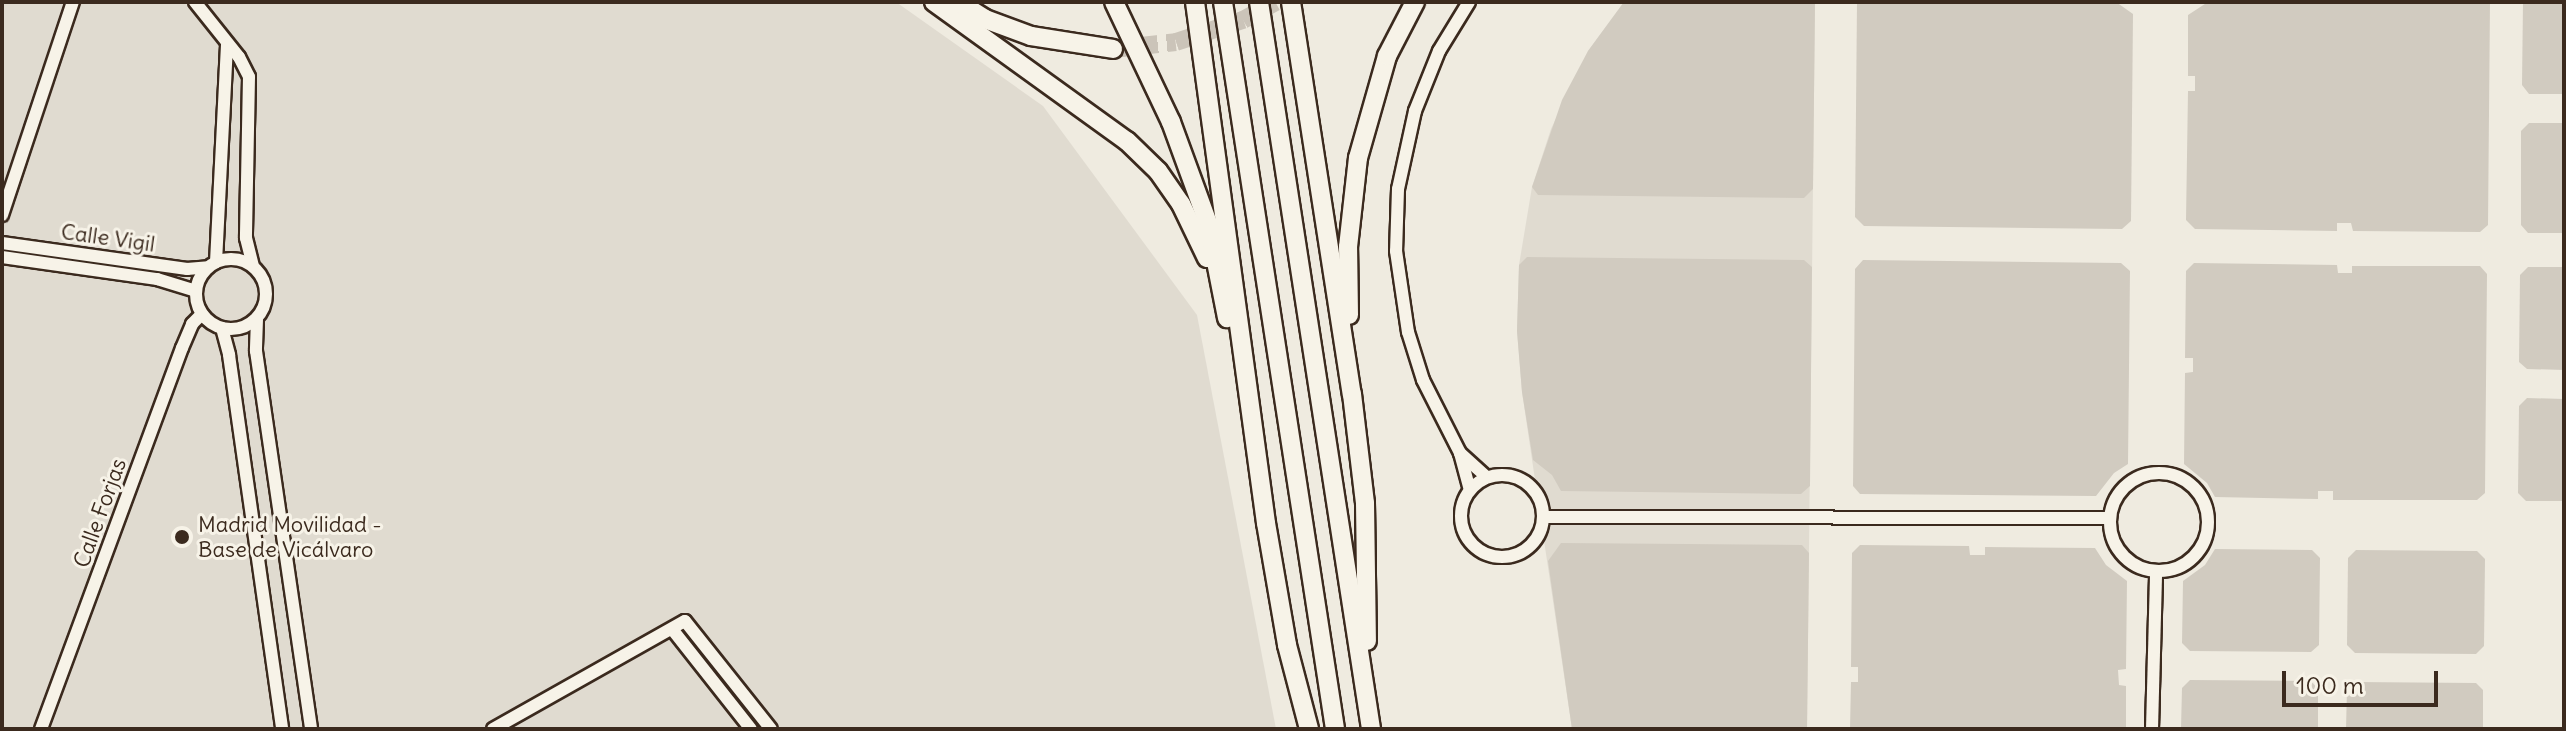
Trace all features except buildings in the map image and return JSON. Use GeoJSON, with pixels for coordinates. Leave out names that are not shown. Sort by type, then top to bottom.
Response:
{"type":"FeatureCollection","features":[{"type":"Feature","properties":{"kind":"highway"},"geometry":{"type":"LineString","coordinates":[[934,2],[1102,121],[1158,171],[1181,204],[1200,242],[1232,341]]}},
{"type":"Feature","properties":{"kind":"highway"},"geometry":{"type":"LineString","coordinates":[[958,2],[985,19],[1031,36],[1113,49]]}},
{"type":"Feature","properties":{"kind":"highway"},"geometry":{"type":"LineString","coordinates":[[1114,2],[1171,122],[1209,226],[1257,466],[1287,645],[1309,729]]}},
{"type":"Feature","properties":{"kind":"highway"},"geometry":{"type":"LineString","coordinates":[[1195,2],[1257,466]]}},
{"type":"Feature","properties":{"kind":"highway"},"geometry":{"type":"LineString","coordinates":[[1223,2],[1335,729]]}},
{"type":"Feature","properties":{"kind":"highway"},"geometry":{"type":"LineString","coordinates":[[1259,2],[1371,729]]}},
{"type":"Feature","properties":{"kind":"highway"},"geometry":{"type":"LineString","coordinates":[[1291,2],[1352,394],[1365,503],[1367,645],[1363,675]]}},
{"type":"Feature","properties":{"kind":"highway"},"geometry":{"type":"LineString","coordinates":[[1352,394],[1348,259],[1354,182],[1371,103],[1398,34],[1416,2]]}},
{"type":"Feature","properties":{"kind":"street"},"geometry":{"type":"LineString","coordinates":[[2,215],[73,2]]}},
{"type":"Feature","properties":{"kind":"street"},"geometry":{"type":"LineString","coordinates":[[195,2],[239,57],[249,77],[246,238],[253,266],[262,277],[267,291],[265,305],[257,319],[256,351],[311,729]]}},
{"type":"Feature","properties":{"kind":"street"},"geometry":{"type":"LineString","coordinates":[[1469,2],[1439,51],[1415,111],[1398,189],[1396,251],[1408,332],[1419,368],[1460,453],[1470,490]]}},
{"type":"Feature","properties":{"kind":"street"},"geometry":{"type":"LineString","coordinates":[[227,44],[212,265],[196,291],[202,314],[222,328],[241,328],[257,319]]}},
{"type":"Feature","properties":{"kind":"street","name":"Calle Vigil"},"geometry":{"type":"LineString","coordinates":[[2,243],[187,269],[212,265]]}},
{"type":"Feature","properties":{"kind":"street","name":"Calle Vigil"},"geometry":{"type":"LineString","coordinates":[[2,257],[157,279],[196,291]]}},
{"type":"Feature","properties":{"kind":"street"},"geometry":{"type":"LineString","coordinates":[[212,265],[235,259],[253,266]]}},
{"type":"Feature","properties":{"kind":"street","name":"Calle Forjas"},"geometry":{"type":"LineString","coordinates":[[41,729],[182,348],[192,324],[202,314]]}},
{"type":"Feature","properties":{"kind":"street"},"geometry":{"type":"LineString","coordinates":[[222,328],[229,355],[282,729]]}},
{"type":"Feature","properties":{"kind":"street"},"geometry":{"type":"LineString","coordinates":[[1460,453],[1487,477]]}},
{"type":"Feature","properties":{"kind":"street"},"geometry":{"type":"LineString","coordinates":[[2171,474],[2197,491],[2205,505],[2207,521],[2198,551],[2173,569],[2156,571],[2127,560],[2117,548],[2109,518],[2120,492],[2142,475],[2171,474]]}},
{"type":"Feature","properties":{"kind":"street"},"geometry":{"type":"LineString","coordinates":[[1510,476],[1530,486],[1542,506],[1540,532],[1525,550],[1503,557],[1482,553],[1467,539],[1460,519],[1470,490],[1487,477],[1510,476]]}},
{"type":"Feature","properties":{"kind":"street"},"geometry":{"type":"LineString","coordinates":[[1543,517],[2109,518]]}},
{"type":"Feature","properties":{"kind":"street"},"geometry":{"type":"LineString","coordinates":[[2152,729],[2156,571]]}},
{"type":"Feature","properties":{"kind":"street"},"geometry":{"type":"LineString","coordinates":[[493,729],[685,621],[771,729]]}},
{"type":"Feature","properties":{"kind":"street"},"geometry":{"type":"LineString","coordinates":[[672,629],[751,729]]}},
{"type":"Feature","properties":{"kind":"shaded area"},"geometry":{"type":"Polygon","coordinates":[[[2,2],[896,2],[1043,106],[1197,315],[1276,729],[2,729],[2,2]]]}},
{"type":"Feature","properties":{"kind":"shaded area"},"geometry":{"type":"Polygon","coordinates":[[[1624,2],[1815,2],[1807,729],[1572,729],[1522,392],[1517,331],[1519,265],[1532,187],[1551,129],[1588,51],[1624,2]]]}},
{"type":"Feature","properties":{"kind":"shaded area"},"geometry":{"type":"Polygon","coordinates":[[[1624,2],[1815,2],[1813,189],[1804,198],[1538,195],[1532,187],[1562,100],[1588,51],[1624,2]]]}},
{"type":"Feature","properties":{"kind":"shaded area"},"geometry":{"type":"Polygon","coordinates":[[[1857,2],[2116,2],[2133,14],[2131,221],[2122,229],[1864,226],[1855,217],[1857,2]]]}},
{"type":"Feature","properties":{"kind":"shaded area"},"geometry":{"type":"Polygon","coordinates":[[[2208,2],[2490,2],[2488,225],[2480,232],[2353,231],[2351,223],[2337,223],[2337,231],[2195,229],[2186,220],[2188,91],[2195,91],[2195,76],[2188,76],[2188,15],[2208,2]]]}},
{"type":"Feature","properties":{"kind":"shaded area"},"geometry":{"type":"Polygon","coordinates":[[[2523,2],[2564,2],[2564,94],[2529,94],[2522,85],[2523,2]]]}},
{"type":"Feature","properties":{"kind":"shaded area"},"geometry":{"type":"Polygon","coordinates":[[[2529,123],[2564,123],[2564,233],[2528,233],[2521,225],[2521,131],[2529,123]]]}},
{"type":"Feature","properties":{"kind":"shaded area"},"geometry":{"type":"Polygon","coordinates":[[[1527,257],[1804,260],[1812,267],[1810,486],[1801,494],[1561,491],[1552,475],[1533,460],[1522,392],[1517,331],[1519,265],[1527,257]]]}},
{"type":"Feature","properties":{"kind":"shaded area"},"geometry":{"type":"Polygon","coordinates":[[[1863,260],[2121,263],[2130,271],[2128,464],[2114,473],[2096,496],[1860,494],[1853,486],[1855,269],[1863,260]]]}},
{"type":"Feature","properties":{"kind":"shaded area"},"geometry":{"type":"Polygon","coordinates":[[[2194,263],[2337,265],[2338,273],[2352,273],[2352,266],[2480,266],[2487,274],[2485,493],[2477,500],[2333,500],[2333,491],[2318,491],[2318,499],[2215,497],[2207,483],[2184,464],[2185,373],[2193,372],[2193,358],[2185,358],[2186,271],[2194,263]]]}},
{"type":"Feature","properties":{"kind":"shaded area"},"geometry":{"type":"Polygon","coordinates":[[[2528,267],[2564,267],[2564,370],[2527,369],[2519,362],[2520,275],[2528,267]]]}},
{"type":"Feature","properties":{"kind":"shaded area"},"geometry":{"type":"Polygon","coordinates":[[[2527,398],[2564,399],[2564,501],[2526,501],[2518,493],[2519,406],[2527,398]]]}},
{"type":"Feature","properties":{"kind":"shaded area"},"geometry":{"type":"Polygon","coordinates":[[[1561,543],[1802,545],[1809,553],[1807,729],[1572,729],[1548,561],[1561,543]]]}},
{"type":"Feature","properties":{"kind":"shaded area"},"geometry":{"type":"Polygon","coordinates":[[[1860,545],[1969,546],[1970,555],[1985,555],[1985,547],[2095,548],[2106,565],[2127,581],[2126,669],[2118,670],[2119,685],[2126,686],[2126,729],[1850,729],[1851,682],[1858,682],[1858,667],[1851,667],[1852,553],[1860,545]]]}},
{"type":"Feature","properties":{"kind":"shaded area"},"geometry":{"type":"Polygon","coordinates":[[[2215,549],[2312,550],[2320,558],[2319,645],[2311,652],[2190,651],[2182,643],[2183,581],[2205,565],[2215,549]]]}},
{"type":"Feature","properties":{"kind":"shaded area"},"geometry":{"type":"Polygon","coordinates":[[[2356,550],[2477,551],[2485,559],[2484,646],[2476,654],[2355,653],[2347,645],[2348,558],[2356,550]]]}},
{"type":"Feature","properties":{"kind":"shaded area"},"geometry":{"type":"Polygon","coordinates":[[[2190,680],[2311,681],[2318,689],[2318,729],[2181,729],[2182,688],[2190,680]]]}},
{"type":"Feature","properties":{"kind":"shaded area"},"geometry":{"type":"Polygon","coordinates":[[[2355,682],[2476,683],[2483,690],[2483,729],[2346,729],[2347,689],[2355,682]]]}},
{"type":"Feature","properties":{"kind":"tunnel"},"geometry":{"type":"LineString","coordinates":[[1113,49],[1176,42],[1243,20],[1275,2]]}},
{"type":"Feature","properties":{"kind":"place","name":"Madrid Movilidad - Base de Vicálvaro"},"geometry":{"type":"Point","coordinates":[182,537]}}]}
